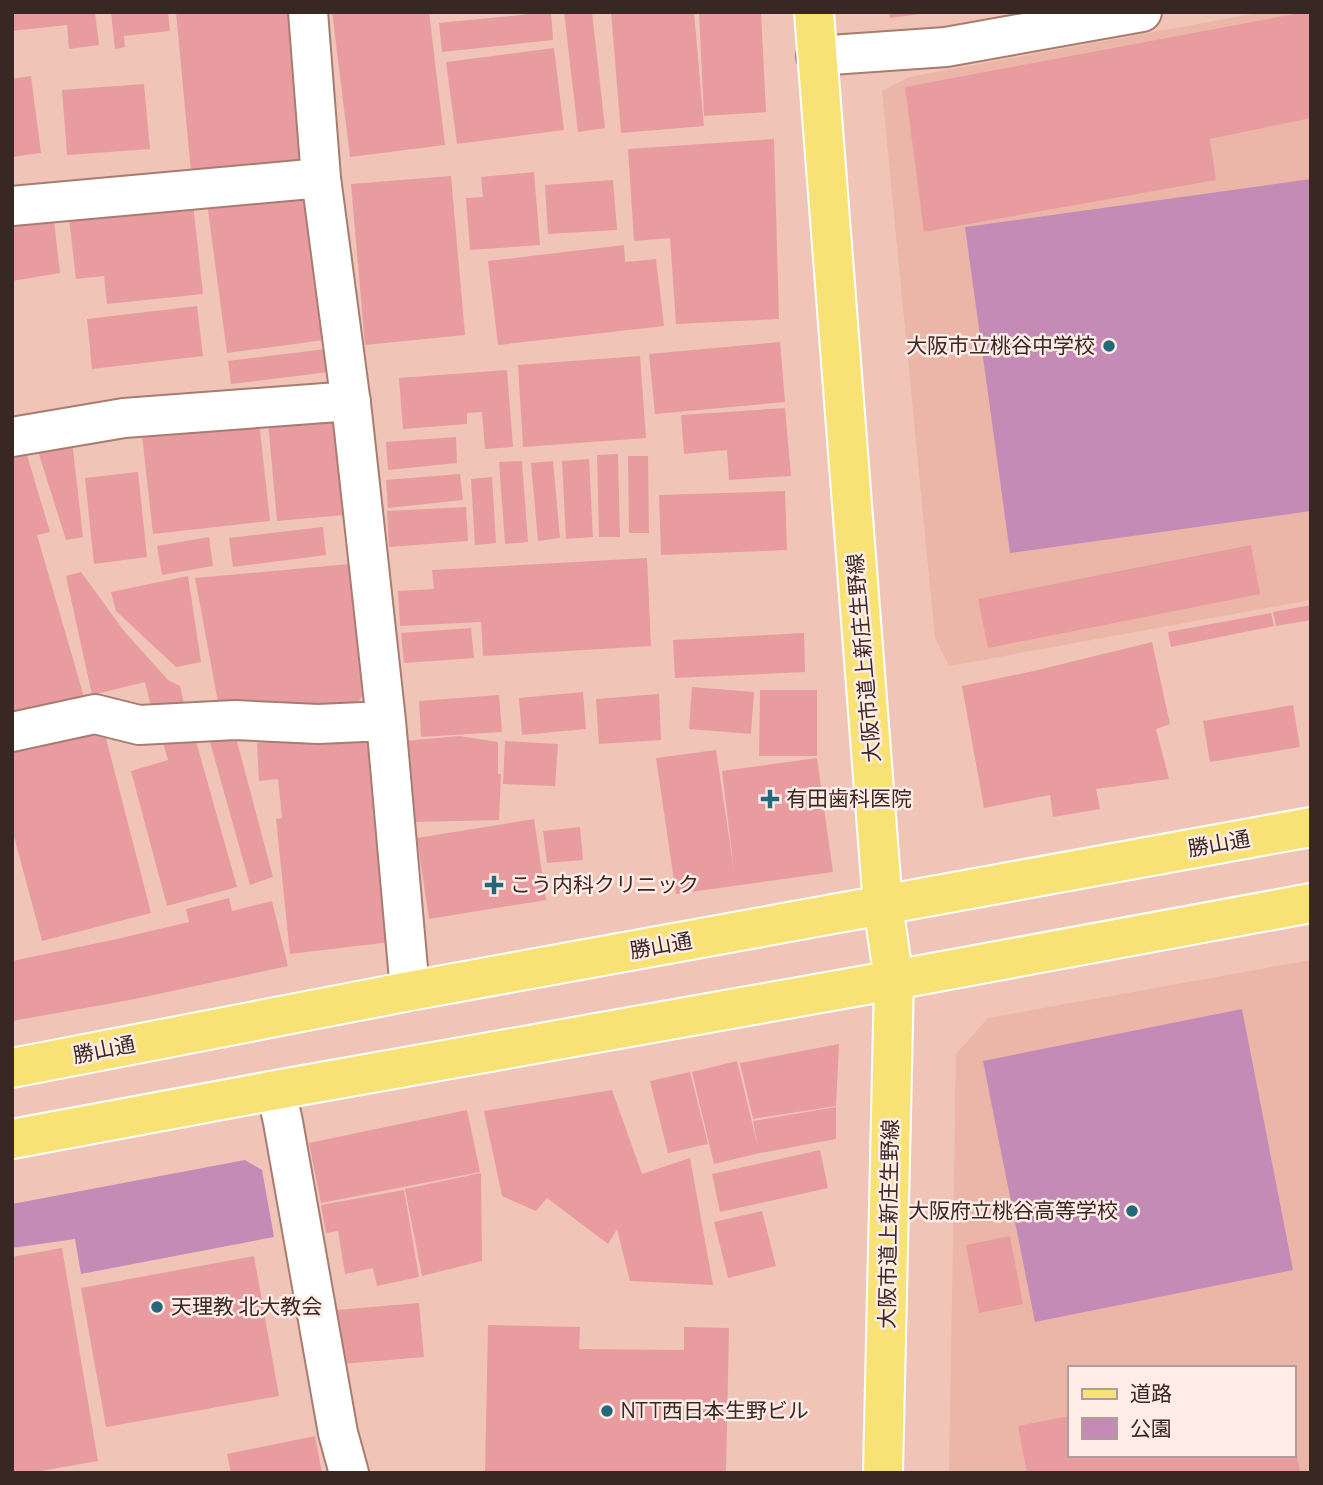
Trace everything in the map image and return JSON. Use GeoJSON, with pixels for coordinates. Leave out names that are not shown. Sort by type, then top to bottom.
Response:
{"type":"FeatureCollection","features":[{"type":"Feature","properties":{"kind":"main road","name":"大阪市道上新庄生野線"},"geometry":{"type":"LineString","coordinates":[[814,12],[883,906],[894,981],[883,1473]]}},
{"type":"Feature","properties":{"kind":"main road","name":"勝山通"},"geometry":{"type":"LineString","coordinates":[[12,1068],[410,990],[1311,827]]}},
{"type":"Feature","properties":{"kind":"main road"},"geometry":{"type":"LineString","coordinates":[[12,1139],[894,981],[1311,902]]}},
{"type":"Feature","properties":{"kind":"street"},"geometry":{"type":"LineString","coordinates":[[308,12],[321,178],[351,401],[386,721],[410,990]]}},
{"type":"Feature","properties":{"kind":"street"},"geometry":{"type":"LineString","coordinates":[[816,56],[946,47],[1142,12]]}},
{"type":"Feature","properties":{"kind":"street"},"geometry":{"type":"LineString","coordinates":[[12,206],[321,178]]}},
{"type":"Feature","properties":{"kind":"street"},"geometry":{"type":"LineString","coordinates":[[12,437],[124,418],[351,401]]}},
{"type":"Feature","properties":{"kind":"street"},"geometry":{"type":"LineString","coordinates":[[12,732],[95,714],[139,725],[235,720],[307,724],[386,721]]}},
{"type":"Feature","properties":{"kind":"street"},"geometry":{"type":"LineString","coordinates":[[276,1090],[338,1433],[349,1473]]}},
{"type":"Feature","properties":{"kind":"shaded area","name":"大阪市立桃谷中学校"},"geometry":{"type":"Polygon","coordinates":[[[1263,12],[1311,12],[1311,600],[949,666],[935,638],[882,91],[909,77],[1263,12]]]}},
{"type":"Feature","properties":{"kind":"shaded area","name":"大阪府立桃谷高等学校"},"geometry":{"type":"Polygon","coordinates":[[[1311,960],[1311,1473],[949,1473],[956,1054],[988,1018],[1311,960]]]}},
{"type":"Feature","properties":{"kind":"green space"},"geometry":{"type":"Polygon","coordinates":[[[1311,179],[1311,511],[1010,553],[965,227],[1311,179]]]}},
{"type":"Feature","properties":{"kind":"green space"},"geometry":{"type":"Polygon","coordinates":[[[1242,1009],[1293,1270],[1035,1322],[983,1061],[1242,1009]]]}},
{"type":"Feature","properties":{"kind":"green space"},"geometry":{"type":"Polygon","coordinates":[[[245,1160],[262,1170],[274,1237],[81,1274],[75,1239],[12,1248],[12,1204],[245,1160]]]}},
{"type":"Feature","properties":{"kind":"building"},"geometry":{"type":"Polygon","coordinates":[[[12,12],[95,12],[99,45],[69,49],[67,25],[12,31],[12,12]]]}},
{"type":"Feature","properties":{"kind":"building"},"geometry":{"type":"Polygon","coordinates":[[[111,12],[168,12],[170,31],[124,36],[125,47],[115,49],[111,12]]]}},
{"type":"Feature","properties":{"kind":"building"},"geometry":{"type":"Polygon","coordinates":[[[176,12],[292,12],[307,160],[191,172],[176,12]]]}},
{"type":"Feature","properties":{"kind":"building"},"geometry":{"type":"Polygon","coordinates":[[[332,12],[429,12],[445,145],[350,157],[332,12]]]}},
{"type":"Feature","properties":{"kind":"building"},"geometry":{"type":"Polygon","coordinates":[[[551,12],[553,40],[442,52],[439,23],[551,12]]]}},
{"type":"Feature","properties":{"kind":"building"},"geometry":{"type":"Polygon","coordinates":[[[564,12],[592,12],[605,128],[578,132],[564,12]]]}},
{"type":"Feature","properties":{"kind":"building"},"geometry":{"type":"Polygon","coordinates":[[[611,12],[694,12],[704,126],[621,133],[611,12]]]}},
{"type":"Feature","properties":{"kind":"building"},"geometry":{"type":"Polygon","coordinates":[[[699,12],[761,12],[766,112],[704,116],[699,12]]]}},
{"type":"Feature","properties":{"kind":"building"},"geometry":{"type":"Polygon","coordinates":[[[889,12],[920,12],[920,14],[890,18],[889,12]]]}},
{"type":"Feature","properties":{"kind":"building"},"geometry":{"type":"Polygon","coordinates":[[[1311,12],[1311,118],[1210,139],[1216,180],[924,232],[905,87],[1311,12]]]}},
{"type":"Feature","properties":{"kind":"building"},"geometry":{"type":"Polygon","coordinates":[[[554,48],[564,130],[457,144],[446,62],[554,48]]]}},
{"type":"Feature","properties":{"kind":"building"},"geometry":{"type":"Polygon","coordinates":[[[31,76],[41,153],[12,157],[12,79],[31,76]]]}},
{"type":"Feature","properties":{"kind":"building"},"geometry":{"type":"Polygon","coordinates":[[[144,84],[150,149],[67,155],[62,90],[144,84]]]}},
{"type":"Feature","properties":{"kind":"building"},"geometry":{"type":"Polygon","coordinates":[[[774,139],[779,319],[676,324],[670,238],[634,241],[628,149],[774,139]]]}},
{"type":"Feature","properties":{"kind":"building"},"geometry":{"type":"Polygon","coordinates":[[[534,172],[540,245],[470,250],[466,198],[483,197],[481,177],[534,172]]]}},
{"type":"Feature","properties":{"kind":"building"},"geometry":{"type":"Polygon","coordinates":[[[451,176],[465,335],[365,345],[351,184],[451,176]]]}},
{"type":"Feature","properties":{"kind":"building"},"geometry":{"type":"Polygon","coordinates":[[[613,180],[617,230],[548,234],[545,185],[613,180]]]}},
{"type":"Feature","properties":{"kind":"building"},"geometry":{"type":"Polygon","coordinates":[[[305,190],[324,340],[227,353],[207,203],[305,190]]]}},
{"type":"Feature","properties":{"kind":"building"},"geometry":{"type":"Polygon","coordinates":[[[193,204],[203,294],[107,304],[104,276],[76,279],[69,218],[193,204]]]}},
{"type":"Feature","properties":{"kind":"building"},"geometry":{"type":"Polygon","coordinates":[[[54,220],[60,273],[12,281],[12,224],[54,220]]]}},
{"type":"Feature","properties":{"kind":"building"},"geometry":{"type":"Polygon","coordinates":[[[624,245],[625,262],[656,259],[664,326],[498,345],[488,261],[624,245]]]}},
{"type":"Feature","properties":{"kind":"building"},"geometry":{"type":"Polygon","coordinates":[[[197,306],[203,356],[92,369],[87,319],[197,306]]]}},
{"type":"Feature","properties":{"kind":"building"},"geometry":{"type":"Polygon","coordinates":[[[780,342],[785,402],[655,414],[649,354],[780,342]]]}},
{"type":"Feature","properties":{"kind":"building"},"geometry":{"type":"Polygon","coordinates":[[[326,349],[329,372],[231,384],[228,361],[326,349]]]}},
{"type":"Feature","properties":{"kind":"building"},"geometry":{"type":"Polygon","coordinates":[[[640,356],[646,438],[523,447],[518,365],[640,356]]]}},
{"type":"Feature","properties":{"kind":"building"},"geometry":{"type":"Polygon","coordinates":[[[507,370],[513,447],[485,449],[482,412],[467,413],[467,424],[403,429],[399,378],[507,370]]]}},
{"type":"Feature","properties":{"kind":"building"},"geometry":{"type":"Polygon","coordinates":[[[785,408],[791,476],[729,480],[727,450],[684,454],[681,415],[785,408]]]}},
{"type":"Feature","properties":{"kind":"building"},"geometry":{"type":"Polygon","coordinates":[[[336,416],[344,515],[277,521],[268,422],[336,416]]]}},
{"type":"Feature","properties":{"kind":"building"},"geometry":{"type":"Polygon","coordinates":[[[259,422],[270,521],[153,534],[142,435],[259,422]]]}},
{"type":"Feature","properties":{"kind":"building"},"geometry":{"type":"Polygon","coordinates":[[[456,437],[457,463],[388,470],[386,442],[456,437]]]}},
{"type":"Feature","properties":{"kind":"building"},"geometry":{"type":"Polygon","coordinates":[[[72,441],[83,537],[66,540],[36,445],[72,441]]]}},
{"type":"Feature","properties":{"kind":"building"},"geometry":{"type":"Polygon","coordinates":[[[24,445],[50,532],[37,535],[84,697],[12,718],[12,449],[24,445]]]}},
{"type":"Feature","properties":{"kind":"building"},"geometry":{"type":"Polygon","coordinates":[[[618,454],[620,537],[599,537],[597,455],[618,454]]]}},
{"type":"Feature","properties":{"kind":"building"},"geometry":{"type":"Polygon","coordinates":[[[628,456],[648,456],[649,533],[629,533],[628,456]]]}},
{"type":"Feature","properties":{"kind":"building"},"geometry":{"type":"Polygon","coordinates":[[[589,459],[593,537],[566,539],[562,461],[589,459]]]}},
{"type":"Feature","properties":{"kind":"building"},"geometry":{"type":"Polygon","coordinates":[[[522,461],[528,542],[505,544],[499,462],[522,461]]]}},
{"type":"Feature","properties":{"kind":"building"},"geometry":{"type":"Polygon","coordinates":[[[553,461],[560,538],[538,541],[531,463],[553,461]]]}},
{"type":"Feature","properties":{"kind":"building"},"geometry":{"type":"Polygon","coordinates":[[[138,472],[147,557],[94,564],[85,478],[138,472]]]}},
{"type":"Feature","properties":{"kind":"building"},"geometry":{"type":"Polygon","coordinates":[[[460,474],[463,500],[388,508],[386,480],[460,474]]]}},
{"type":"Feature","properties":{"kind":"building"},"geometry":{"type":"Polygon","coordinates":[[[492,477],[496,543],[475,545],[471,479],[492,477]]]}},
{"type":"Feature","properties":{"kind":"building"},"geometry":{"type":"Polygon","coordinates":[[[785,491],[787,550],[661,555],[659,495],[785,491]]]}},
{"type":"Feature","properties":{"kind":"building"},"geometry":{"type":"Polygon","coordinates":[[[466,507],[468,541],[389,547],[387,511],[466,507]]]}},
{"type":"Feature","properties":{"kind":"building"},"geometry":{"type":"Polygon","coordinates":[[[323,527],[326,555],[233,567],[229,538],[323,527]]]}},
{"type":"Feature","properties":{"kind":"building"},"geometry":{"type":"Polygon","coordinates":[[[209,537],[213,566],[162,575],[157,546],[209,537]]]}},
{"type":"Feature","properties":{"kind":"building"},"geometry":{"type":"Polygon","coordinates":[[[1251,545],[1260,594],[988,648],[978,599],[1251,545]]]}},
{"type":"Feature","properties":{"kind":"building"},"geometry":{"type":"Polygon","coordinates":[[[647,558],[651,646],[483,656],[481,622],[400,626],[398,591],[434,589],[432,570],[647,558]]]}},
{"type":"Feature","properties":{"kind":"building"},"geometry":{"type":"Polygon","coordinates":[[[349,564],[368,689],[355,706],[218,702],[195,578],[349,564]]]}},
{"type":"Feature","properties":{"kind":"building"},"geometry":{"type":"Polygon","coordinates":[[[81,572],[124,631],[168,680],[180,686],[184,704],[152,711],[145,682],[92,695],[66,576],[81,572]]]}},
{"type":"Feature","properties":{"kind":"building"},"geometry":{"type":"Polygon","coordinates":[[[188,576],[201,662],[176,667],[116,611],[111,592],[188,576]]]}},
{"type":"Feature","properties":{"kind":"building"},"geometry":{"type":"Polygon","coordinates":[[[1311,605],[1311,620],[1276,626],[1273,612],[1311,605]]]}},
{"type":"Feature","properties":{"kind":"building"},"geometry":{"type":"Polygon","coordinates":[[[1271,613],[1274,626],[1171,647],[1168,632],[1271,613]]]}},
{"type":"Feature","properties":{"kind":"building"},"geometry":{"type":"Polygon","coordinates":[[[471,628],[474,658],[404,663],[401,633],[471,628]]]}},
{"type":"Feature","properties":{"kind":"building"},"geometry":{"type":"Polygon","coordinates":[[[804,633],[805,672],[675,678],[673,640],[804,633]]]}},
{"type":"Feature","properties":{"kind":"building"},"geometry":{"type":"Polygon","coordinates":[[[1152,642],[1170,724],[1156,729],[1169,779],[1096,789],[1100,809],[1053,817],[1050,795],[984,808],[962,686],[1152,642]]]}},
{"type":"Feature","properties":{"kind":"building"},"geometry":{"type":"Polygon","coordinates":[[[692,687],[754,692],[751,734],[689,729],[692,687]]]}},
{"type":"Feature","properties":{"kind":"building"},"geometry":{"type":"Polygon","coordinates":[[[760,690],[817,690],[817,756],[759,756],[760,690]]]}},
{"type":"Feature","properties":{"kind":"building"},"geometry":{"type":"Polygon","coordinates":[[[583,692],[586,729],[522,735],[519,698],[583,692]]]}},
{"type":"Feature","properties":{"kind":"building"},"geometry":{"type":"Polygon","coordinates":[[[659,694],[661,740],[599,744],[596,699],[659,694]]]}},
{"type":"Feature","properties":{"kind":"building"},"geometry":{"type":"Polygon","coordinates":[[[499,695],[502,732],[421,737],[419,701],[499,695]]]}},
{"type":"Feature","properties":{"kind":"building"},"geometry":{"type":"Polygon","coordinates":[[[1293,705],[1300,747],[1210,762],[1203,721],[1293,705]]]}},
{"type":"Feature","properties":{"kind":"building"},"geometry":{"type":"Polygon","coordinates":[[[78,731],[106,738],[151,913],[42,941],[12,829],[12,749],[78,731]]]}},
{"type":"Feature","properties":{"kind":"building"},"geometry":{"type":"Polygon","coordinates":[[[375,731],[399,941],[290,954],[276,819],[282,818],[278,779],[259,781],[257,743],[375,731]]]}},
{"type":"Feature","properties":{"kind":"building"},"geometry":{"type":"Polygon","coordinates":[[[194,734],[237,887],[167,906],[131,771],[168,760],[163,743],[194,734]]]}},
{"type":"Feature","properties":{"kind":"building"},"geometry":{"type":"Polygon","coordinates":[[[235,734],[273,877],[250,885],[208,735],[235,734]]]}},
{"type":"Feature","properties":{"kind":"building"},"geometry":{"type":"Polygon","coordinates":[[[459,736],[498,742],[498,774],[501,774],[499,820],[415,822],[411,779],[406,780],[404,741],[459,736]]]}},
{"type":"Feature","properties":{"kind":"building"},"geometry":{"type":"Polygon","coordinates":[[[505,741],[558,744],[555,786],[503,784],[505,741]]]}},
{"type":"Feature","properties":{"kind":"building"},"geometry":{"type":"Polygon","coordinates":[[[716,750],[734,871],[722,771],[817,758],[833,872],[676,894],[656,758],[716,750]]]}},
{"type":"Feature","properties":{"kind":"building"},"geometry":{"type":"Polygon","coordinates":[[[534,819],[546,900],[429,919],[417,838],[534,819]]]}},
{"type":"Feature","properties":{"kind":"building"},"geometry":{"type":"Polygon","coordinates":[[[580,827],[583,860],[547,863],[543,831],[580,827]]]}},
{"type":"Feature","properties":{"kind":"building"},"geometry":{"type":"Polygon","coordinates":[[[229,898],[232,911],[272,901],[288,966],[130,1000],[12,1021],[12,961],[189,922],[186,909],[229,898]]]}},
{"type":"Feature","properties":{"kind":"building"},"geometry":{"type":"Polygon","coordinates":[[[839,1044],[836,1106],[753,1119],[740,1063],[839,1044]]]}},
{"type":"Feature","properties":{"kind":"building"},"geometry":{"type":"Polygon","coordinates":[[[737,1061],[758,1147],[753,1121],[836,1107],[836,1139],[714,1164],[692,1072],[737,1061]]]}},
{"type":"Feature","properties":{"kind":"building"},"geometry":{"type":"Polygon","coordinates":[[[690,1072],[708,1144],[668,1153],[650,1081],[690,1072]]]}},
{"type":"Feature","properties":{"kind":"building"},"geometry":{"type":"Polygon","coordinates":[[[612,1090],[642,1174],[690,1158],[713,1285],[630,1281],[617,1229],[608,1244],[547,1198],[536,1211],[502,1196],[484,1111],[612,1090]]]}},
{"type":"Feature","properties":{"kind":"building"},"geometry":{"type":"Polygon","coordinates":[[[467,1110],[480,1172],[321,1203],[309,1143],[467,1110]]]}},
{"type":"Feature","properties":{"kind":"building"},"geometry":{"type":"Polygon","coordinates":[[[820,1150],[828,1188],[720,1212],[712,1174],[820,1150]]]}},
{"type":"Feature","properties":{"kind":"building"},"geometry":{"type":"Polygon","coordinates":[[[481,1173],[482,1261],[422,1276],[405,1189],[481,1173]]]}},
{"type":"Feature","properties":{"kind":"building"},"geometry":{"type":"Polygon","coordinates":[[[404,1190],[419,1277],[377,1286],[373,1268],[345,1274],[338,1231],[326,1233],[321,1205],[404,1190]]]}},
{"type":"Feature","properties":{"kind":"building"},"geometry":{"type":"Polygon","coordinates":[[[762,1211],[776,1266],[728,1278],[714,1222],[762,1211]]]}},
{"type":"Feature","properties":{"kind":"building"},"geometry":{"type":"Polygon","coordinates":[[[1010,1236],[1023,1304],[979,1313],[966,1245],[1010,1236]]]}},
{"type":"Feature","properties":{"kind":"building"},"geometry":{"type":"Polygon","coordinates":[[[62,1248],[98,1461],[30,1473],[12,1473],[12,1257],[62,1248]]]}},
{"type":"Feature","properties":{"kind":"building"},"geometry":{"type":"Polygon","coordinates":[[[254,1256],[279,1396],[106,1427],[81,1288],[254,1256]]]}},
{"type":"Feature","properties":{"kind":"building"},"geometry":{"type":"Polygon","coordinates":[[[419,1303],[424,1357],[341,1364],[336,1310],[419,1303]]]}},
{"type":"Feature","properties":{"kind":"building","name":"NTT西日本生野ビル"},"geometry":{"type":"Polygon","coordinates":[[[488,1325],[580,1327],[579,1349],[684,1350],[684,1327],[729,1328],[726,1473],[485,1473],[488,1325]]]}},
{"type":"Feature","properties":{"kind":"building"},"geometry":{"type":"Polygon","coordinates":[[[1068,1416],[1068,1457],[1295,1457],[1295,1443],[1300,1473],[1027,1473],[1018,1426],[1068,1416]]]}},
{"type":"Feature","properties":{"kind":"building"},"geometry":{"type":"Polygon","coordinates":[[[315,1436],[322,1473],[231,1473],[227,1454],[315,1436]]]}},
{"type":"Feature","properties":{"kind":"place","name":"大阪市立桃谷中学校"},"geometry":{"type":"Point","coordinates":[1109,346]}},
{"type":"Feature","properties":{"kind":"place","name":"有田歯科医院"},"geometry":{"type":"Point","coordinates":[770,799]}},
{"type":"Feature","properties":{"kind":"place","name":"こう内科クリニック"},"geometry":{"type":"Point","coordinates":[494,885]}},
{"type":"Feature","properties":{"kind":"place","name":"大阪府立桃谷高等学校"},"geometry":{"type":"Point","coordinates":[1132,1211]}},
{"type":"Feature","properties":{"kind":"place","name":"天理教 北大教会"},"geometry":{"type":"Point","coordinates":[157,1307]}},
{"type":"Feature","properties":{"kind":"place","name":"NTT西日本生野ビル"},"geometry":{"type":"Point","coordinates":[607,1411]}}]}
